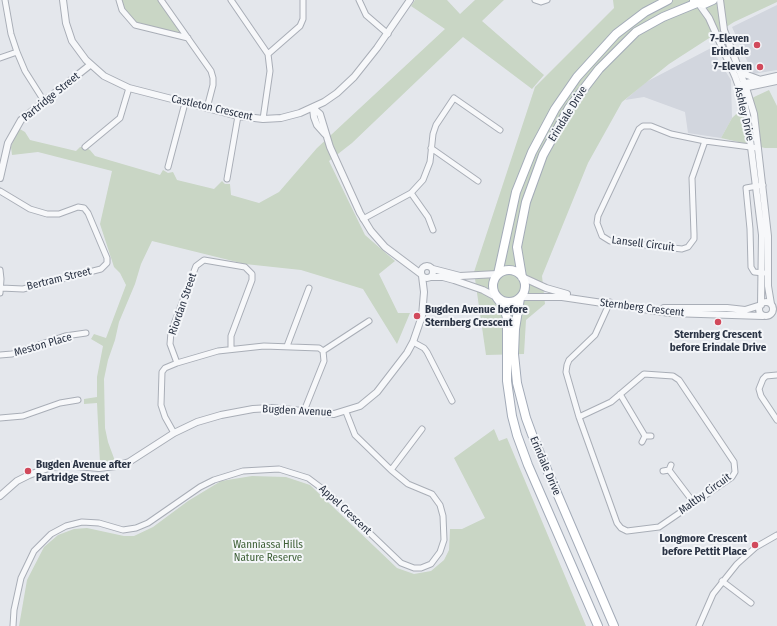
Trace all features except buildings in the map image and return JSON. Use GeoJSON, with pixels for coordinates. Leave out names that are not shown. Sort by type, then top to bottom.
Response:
{"type":"FeatureCollection","features":[{"type":"Feature","properties":{"kind":"main road","name":"Erindale Drive"},"geometry":{"type":"LineString","coordinates":[[498,274],[516,192],[532,152],[555,109],[596,55],[616,34],[645,12],[668,0]]}},
{"type":"Feature","properties":{"kind":"main road","name":"Erindale Drive"},"geometry":{"type":"LineString","coordinates":[[522,277],[516,247],[526,202],[543,155],[567,111],[599,69],[636,32],[663,17],[696,2],[713,0]]}},
{"type":"Feature","properties":{"kind":"main road"},"geometry":{"type":"LineString","coordinates":[[512,270],[522,277],[525,286],[520,297],[509,302],[497,297],[492,287],[493,280],[498,274],[503,271],[512,270]]}},
{"type":"Feature","properties":{"kind":"main road","name":"Erindale Drive"},"geometry":{"type":"LineString","coordinates":[[497,297],[504,308],[507,318],[507,381],[512,416],[517,435],[528,465],[598,626]]}},
{"type":"Feature","properties":{"kind":"main road","name":"Erindale Drive"},"geometry":{"type":"LineString","coordinates":[[520,297],[515,329],[514,354],[517,383],[526,418],[614,626]]}},
{"type":"Feature","properties":{"kind":"street"},"geometry":{"type":"LineString","coordinates":[[5,0],[9,28],[16,52],[25,71],[44,101]]}},
{"type":"Feature","properties":{"kind":"street","name":"Castleton Crescent"},"geometry":{"type":"LineString","coordinates":[[63,0],[66,22],[70,35],[79,51],[90,65],[109,79],[129,88],[185,103],[238,116],[263,119],[281,118],[300,113],[313,108],[337,93],[354,77],[388,34],[410,0]]}},
{"type":"Feature","properties":{"kind":"street"},"geometry":{"type":"LineString","coordinates":[[119,0],[122,10],[135,25],[188,38]]}},
{"type":"Feature","properties":{"kind":"street"},"geometry":{"type":"LineString","coordinates":[[161,0],[211,70],[213,78],[207,108]]}},
{"type":"Feature","properties":{"kind":"street"},"geometry":{"type":"LineString","coordinates":[[232,0],[268,54],[270,70],[263,119]]}},
{"type":"Feature","properties":{"kind":"street"},"geometry":{"type":"LineString","coordinates":[[268,54],[300,26],[303,19],[303,0]]}},
{"type":"Feature","properties":{"kind":"street"},"geometry":{"type":"LineString","coordinates":[[359,0],[366,15],[388,34]]}},
{"type":"Feature","properties":{"kind":"street"},"geometry":{"type":"LineString","coordinates":[[535,0],[541,2],[548,0]]}},
{"type":"Feature","properties":{"kind":"street","name":"Ashley Drive"},"geometry":{"type":"LineString","coordinates":[[720,0],[724,30],[738,64],[747,118],[755,148]]}},
{"type":"Feature","properties":{"kind":"street","name":"Ashley Drive"},"geometry":{"type":"LineString","coordinates":[[696,2],[709,18],[754,114],[755,148],[760,185],[765,273],[773,305]]}},
{"type":"Feature","properties":{"kind":"street"},"geometry":{"type":"LineString","coordinates":[[723,50],[730,42]]}},
{"type":"Feature","properties":{"kind":"street"},"geometry":{"type":"LineString","coordinates":[[0,58],[16,52]]}},
{"type":"Feature","properties":{"kind":"street"},"geometry":{"type":"LineString","coordinates":[[738,64],[748,75],[761,82]]}},
{"type":"Feature","properties":{"kind":"street","name":"Partridge Street"},"geometry":{"type":"LineString","coordinates":[[0,178],[10,139],[21,120],[90,65]]}},
{"type":"Feature","properties":{"kind":"street"},"geometry":{"type":"LineString","coordinates":[[754,114],[753,90],[761,82],[777,76]]}},
{"type":"Feature","properties":{"kind":"street"},"geometry":{"type":"LineString","coordinates":[[742,86],[761,82],[777,81]]}},
{"type":"Feature","properties":{"kind":"street"},"geometry":{"type":"LineString","coordinates":[[85,147],[120,118],[129,88]]}},
{"type":"Feature","properties":{"kind":"street"},"geometry":{"type":"LineString","coordinates":[[363,219],[411,193],[420,184],[428,171],[436,125],[454,98],[500,130]]}},
{"type":"Feature","properties":{"kind":"street"},"geometry":{"type":"LineString","coordinates":[[320,114],[324,102]]}},
{"type":"Feature","properties":{"kind":"street"},"geometry":{"type":"LineString","coordinates":[[168,167],[185,103]]}},
{"type":"Feature","properties":{"kind":"street"},"geometry":{"type":"LineString","coordinates":[[313,108],[320,114],[325,127],[325,134],[363,219],[385,247],[427,279],[443,277],[483,290],[497,297]]}},
{"type":"Feature","properties":{"kind":"street"},"geometry":{"type":"LineString","coordinates":[[313,108],[314,117],[320,130],[325,134]]}},
{"type":"Feature","properties":{"kind":"street"},"geometry":{"type":"LineString","coordinates":[[300,113],[314,117]]}},
{"type":"Feature","properties":{"kind":"street"},"geometry":{"type":"LineString","coordinates":[[227,179],[238,116]]}},
{"type":"Feature","properties":{"kind":"street","name":"Lansell Circuit"},"geometry":{"type":"LineString","coordinates":[[705,141],[692,178],[694,234],[691,244],[688,247],[682,249],[610,241],[602,236],[597,223],[598,216],[639,129],[643,126],[651,126],[671,134],[705,141],[755,148]]}},
{"type":"Feature","properties":{"kind":"street"},"geometry":{"type":"LineString","coordinates":[[431,148],[478,181]]}},
{"type":"Feature","properties":{"kind":"street"},"geometry":{"type":"LineString","coordinates":[[760,185],[746,188],[750,229],[751,267],[754,272],[765,273]]}},
{"type":"Feature","properties":{"kind":"street","name":"Bertram Street"},"geometry":{"type":"LineString","coordinates":[[0,191],[30,209],[46,214],[59,214],[78,207],[84,208],[88,213],[107,258],[107,263],[101,269],[23,288],[1,290]]}},
{"type":"Feature","properties":{"kind":"street"},"geometry":{"type":"LineString","coordinates":[[411,193],[428,217],[433,230]]}},
{"type":"Feature","properties":{"kind":"street","name":"Riordan Street"},"geometry":{"type":"LineString","coordinates":[[177,363],[170,344],[171,332],[196,266],[204,260],[246,267],[252,274],[252,280],[231,336],[231,349]]}},
{"type":"Feature","properties":{"kind":"street"},"geometry":{"type":"LineString","coordinates":[[409,265],[424,267],[428,266],[433,269],[460,276],[498,274]]}},
{"type":"Feature","properties":{"kind":"street"},"geometry":{"type":"LineString","coordinates":[[422,275],[421,271],[424,267]]}},
{"type":"Feature","properties":{"kind":"street"},"geometry":{"type":"LineString","coordinates":[[431,278],[434,272],[433,269]]}},
{"type":"Feature","properties":{"kind":"street"},"geometry":{"type":"LineString","coordinates":[[0,270],[1,290]]}},
{"type":"Feature","properties":{"kind":"street","name":"Ashley Drive"},"geometry":{"type":"LineString","coordinates":[[761,305],[765,273]]}},
{"type":"Feature","properties":{"kind":"street","name":"Bugden Avenue"},"geometry":{"type":"LineString","coordinates":[[0,496],[23,478],[51,467],[65,466],[99,468],[116,466],[129,462],[174,433],[204,420],[233,412],[264,408],[323,414],[346,412],[360,406],[377,392],[407,354],[413,342],[421,319],[424,292],[422,275]]}},
{"type":"Feature","properties":{"kind":"street","name":"Sternberg Crescent"},"geometry":{"type":"LineString","coordinates":[[522,277],[554,291],[609,304]]}},
{"type":"Feature","properties":{"kind":"street","name":"Bugden Avenue"},"geometry":{"type":"LineString","coordinates":[[424,292],[431,278]]}},
{"type":"Feature","properties":{"kind":"street"},"geometry":{"type":"LineString","coordinates":[[287,346],[309,288]]}},
{"type":"Feature","properties":{"kind":"street","name":"Sternberg Crescent"},"geometry":{"type":"LineString","coordinates":[[520,297],[562,297],[685,314],[767,316],[777,314]]}},
{"type":"Feature","properties":{"kind":"street"},"geometry":{"type":"LineString","coordinates":[[765,302],[773,305],[774,310],[767,316],[759,311],[761,305],[765,302]]}},
{"type":"Feature","properties":{"kind":"street","name":"Maltby Circuit"},"geometry":{"type":"LineString","coordinates":[[578,417],[604,406],[646,373],[673,376],[683,386],[735,466],[732,477],[659,527],[631,531],[621,528],[617,523],[578,417],[566,372],[566,365],[569,360],[595,335],[609,304]]}},
{"type":"Feature","properties":{"kind":"street","name":"Sternberg Crescent"},"geometry":{"type":"LineString","coordinates":[[650,309],[744,310],[761,305]]}},
{"type":"Feature","properties":{"kind":"street"},"geometry":{"type":"LineString","coordinates":[[323,351],[369,321]]}},
{"type":"Feature","properties":{"kind":"street","name":"Meston Place"},"geometry":{"type":"LineString","coordinates":[[0,355],[12,354],[65,336],[86,333]]}},
{"type":"Feature","properties":{"kind":"street"},"geometry":{"type":"LineString","coordinates":[[413,342],[424,348],[427,352],[452,401]]}},
{"type":"Feature","properties":{"kind":"street"},"geometry":{"type":"LineString","coordinates":[[174,433],[162,410],[161,375],[165,368],[204,354],[231,349],[287,346],[315,347],[323,351]]}},
{"type":"Feature","properties":{"kind":"street"},"geometry":{"type":"LineString","coordinates":[[304,411],[324,361],[323,351]]}},
{"type":"Feature","properties":{"kind":"street"},"geometry":{"type":"LineString","coordinates":[[777,375],[766,376],[759,382],[761,396],[777,420]]}},
{"type":"Feature","properties":{"kind":"street"},"geometry":{"type":"LineString","coordinates":[[620,394],[645,436]]}},
{"type":"Feature","properties":{"kind":"street"},"geometry":{"type":"LineString","coordinates":[[0,418],[23,416],[60,403],[78,400]]}},
{"type":"Feature","properties":{"kind":"street","name":"Appel Crescent"},"geometry":{"type":"LineString","coordinates":[[13,626],[14,610],[21,578],[34,551],[51,534],[66,526],[82,522],[98,523],[123,530],[136,528],[148,523],[200,487],[214,480],[243,471],[279,469],[308,478],[328,493],[401,563],[414,568],[428,566],[436,559],[443,544],[443,516],[440,505],[432,494],[408,484],[391,470],[355,435],[351,429],[346,412]]}},
{"type":"Feature","properties":{"kind":"street"},"geometry":{"type":"LineString","coordinates":[[391,470],[422,429]]}},
{"type":"Feature","properties":{"kind":"street"},"geometry":{"type":"LineString","coordinates":[[645,436],[651,436]]}},
{"type":"Feature","properties":{"kind":"street"},"geometry":{"type":"LineString","coordinates":[[642,442],[645,436]]}},
{"type":"Feature","properties":{"kind":"street"},"geometry":{"type":"LineString","coordinates":[[669,470],[671,465]]}},
{"type":"Feature","properties":{"kind":"street"},"geometry":{"type":"LineString","coordinates":[[669,470],[694,503]]}},
{"type":"Feature","properties":{"kind":"street"},"geometry":{"type":"LineString","coordinates":[[663,471],[669,470]]}},
{"type":"Feature","properties":{"kind":"street"},"geometry":{"type":"LineString","coordinates":[[699,626],[709,601],[722,581],[745,556],[777,535]]}},
{"type":"Feature","properties":{"kind":"street"},"geometry":{"type":"LineString","coordinates":[[722,581],[751,603]]}},
{"type":"Feature","properties":{"kind":"shaded area"},"geometry":{"type":"Polygon","coordinates":[[[777,5],[777,70],[753,74],[732,27],[777,5]]]}},
{"type":"Feature","properties":{"kind":"shaded area"},"geometry":{"type":"Polygon","coordinates":[[[711,48],[731,80],[732,118],[721,138],[688,133],[685,112],[644,97],[625,100],[646,82],[711,48]]]}},
{"type":"Feature","properties":{"kind":"green space"},"geometry":{"type":"Polygon","coordinates":[[[121,0],[158,0],[179,29],[179,33],[137,25],[123,8],[121,0]]]}},
{"type":"Feature","properties":{"kind":"green space"},"geometry":{"type":"Polygon","coordinates":[[[415,0],[447,0],[460,14],[475,0],[504,0],[482,21],[544,75],[532,89],[463,37],[352,143],[329,161],[365,235],[395,261],[379,274],[398,313],[410,313],[397,344],[363,289],[301,270],[245,264],[152,241],[141,264],[135,284],[119,322],[108,360],[104,379],[105,428],[115,461],[100,463],[97,403],[84,404],[84,399],[97,397],[97,377],[103,346],[91,339],[94,334],[106,338],[126,285],[120,273],[114,267],[100,224],[112,171],[38,152],[12,155],[11,147],[18,128],[25,132],[30,140],[76,151],[80,147],[85,147],[95,156],[160,175],[163,170],[168,173],[173,172],[177,180],[214,189],[222,181],[225,184],[230,184],[231,195],[259,203],[279,192],[317,148],[445,29],[411,6],[415,0]]]}},
{"type":"Feature","properties":{"kind":"green space"},"geometry":{"type":"Polygon","coordinates":[[[613,0],[777,0],[777,2],[734,22],[669,64],[622,102],[588,163],[542,276],[545,304],[526,320],[524,354],[486,355],[474,272],[535,87],[614,8],[613,0]]]}},
{"type":"Feature","properties":{"kind":"green space"},"geometry":{"type":"Polygon","coordinates":[[[769,90],[777,106],[777,148],[765,148],[721,138],[732,118],[754,97],[769,90]]]}},
{"type":"Feature","properties":{"kind":"green space","name":"Wanniassa Hills Nature Reserve"},"geometry":{"type":"Polygon","coordinates":[[[494,429],[499,441],[507,438],[586,626],[19,626],[27,580],[44,547],[58,535],[74,529],[87,528],[124,536],[134,536],[153,527],[188,501],[221,481],[252,476],[286,477],[310,485],[397,568],[414,574],[431,571],[444,560],[449,550],[450,529],[462,529],[485,518],[454,458],[494,429]]]}},
{"type":"Feature","properties":{"kind":"place","name":"7-Eleven Erindale"},"geometry":{"type":"Point","coordinates":[757,45]}},
{"type":"Feature","properties":{"kind":"place","name":"7-Eleven"},"geometry":{"type":"Point","coordinates":[760,67]}},
{"type":"Feature","properties":{"kind":"place","name":"Bugden Avenue before Sternberg Crescent"},"geometry":{"type":"Point","coordinates":[417,316]}},
{"type":"Feature","properties":{"kind":"place","name":"Sternberg Crescent before Erindale Drive"},"geometry":{"type":"Point","coordinates":[718,322]}},
{"type":"Feature","properties":{"kind":"place","name":"Bugden Avenue after Partridge Street"},"geometry":{"type":"Point","coordinates":[28,471]}},
{"type":"Feature","properties":{"kind":"place","name":"Longmore Crescent before Pettit Place"},"geometry":{"type":"Point","coordinates":[755,545]}}]}
